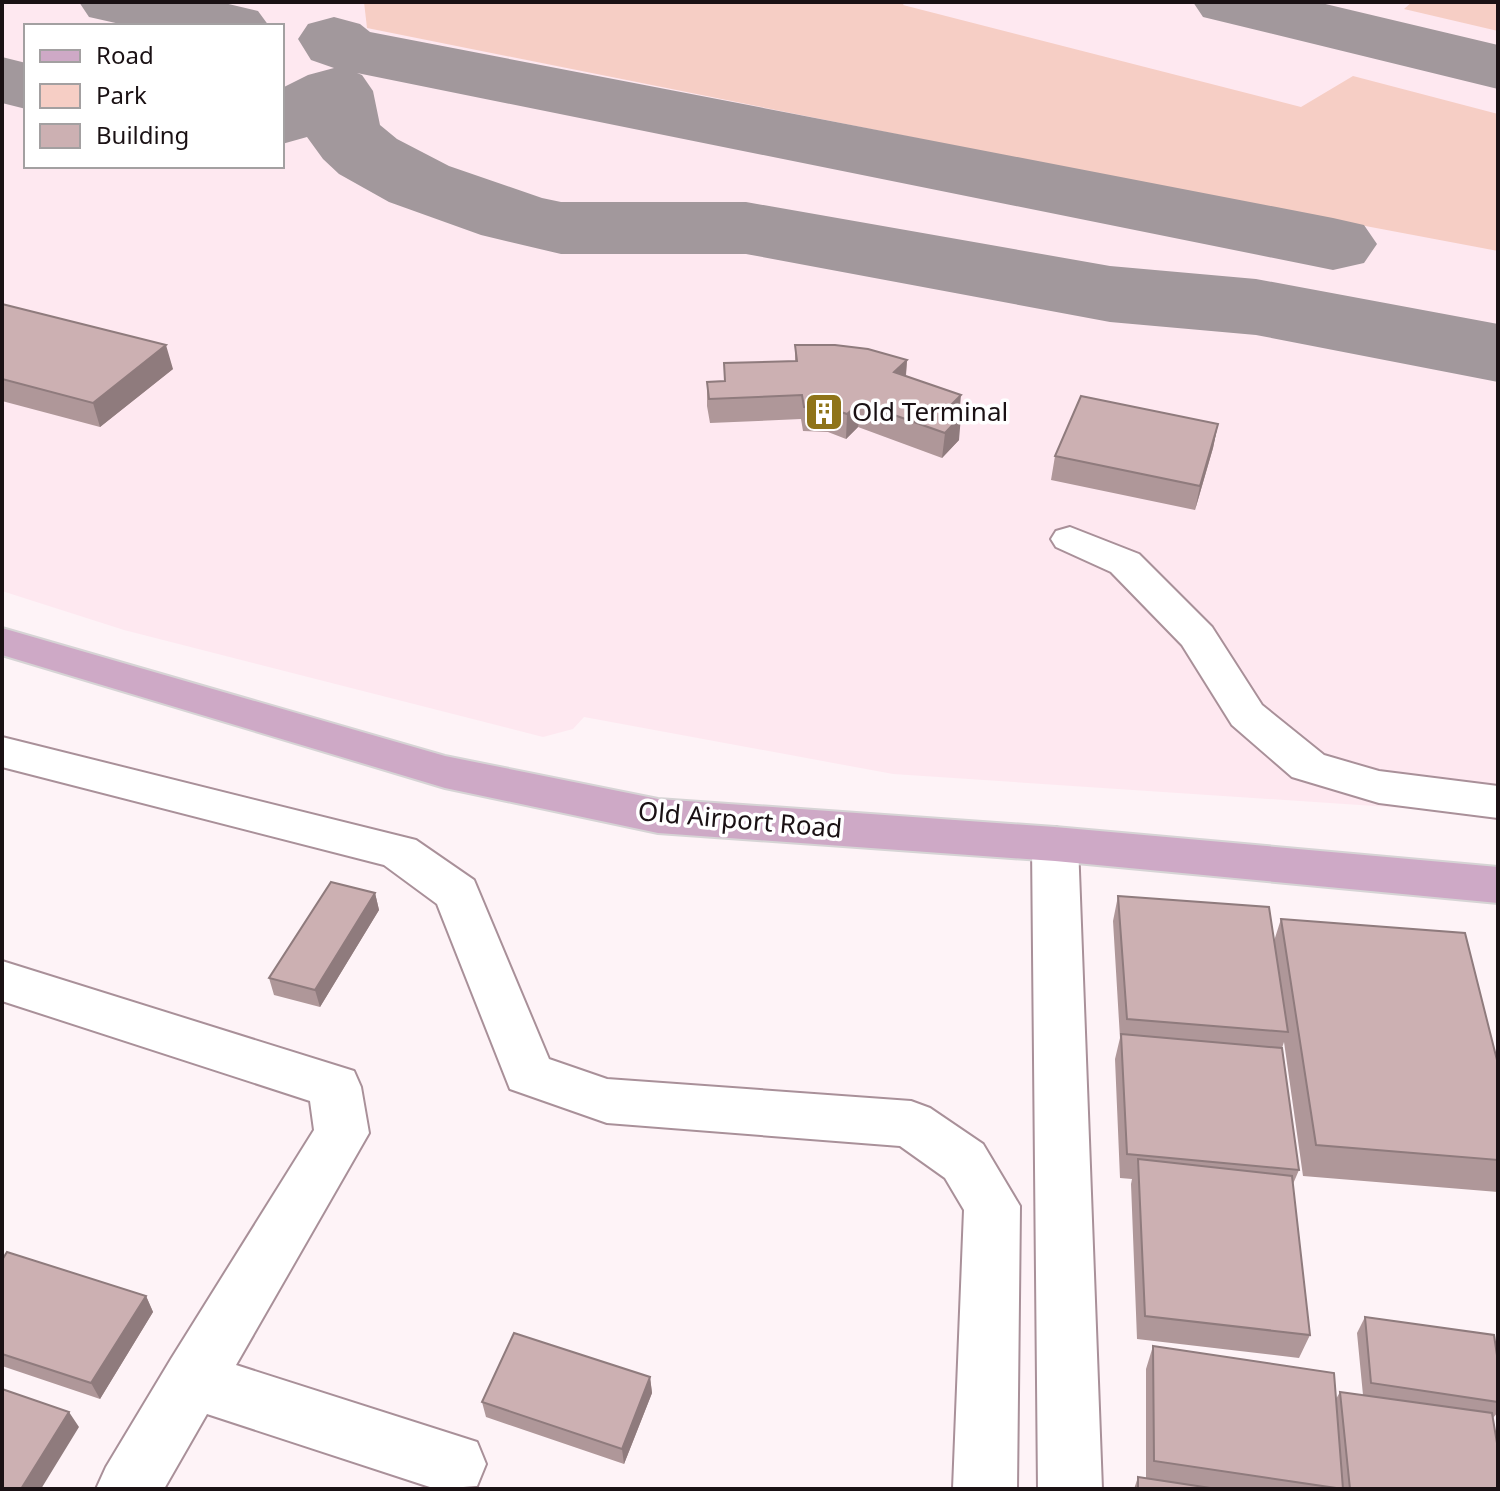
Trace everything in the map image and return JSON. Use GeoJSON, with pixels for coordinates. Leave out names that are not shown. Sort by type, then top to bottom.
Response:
{"type":"FeatureCollection","features":[{"type":"Feature","properties":{"kind":"main road","name":"Old Airport Road"},"geometry":{"type":"LineString","coordinates":[[2,641],[445,772],[658,816],[1055,844],[1498,885]]}},
{"type":"Feature","properties":{"kind":"street"},"geometry":{"type":"LineString","coordinates":[[1070,539],[1125,563],[1197,636],[1247,715],[1308,766],[1379,787],[1498,802]]}},
{"type":"Feature","properties":{"kind":"street"},"geometry":{"type":"LineString","coordinates":[[2,752],[399,852],[457,893],[529,1074],[607,1101],[911,1124],[964,1161],[992,1206],[985,1489]]}},
{"type":"Feature","properties":{"kind":"street"},"geometry":{"type":"LineString","coordinates":[[1055,844],[1070,1489]]}},
{"type":"Feature","properties":{"kind":"street"},"geometry":{"type":"LineString","coordinates":[[2,981],[335,1087],[342,1133],[128,1489]]}},
{"type":"Feature","properties":{"kind":"street"},"geometry":{"type":"LineString","coordinates":[[192,1380],[455,1464]]}},
{"type":"Feature","properties":{"kind":"shaded area"},"geometry":{"type":"Polygon","coordinates":[[[2,2],[1498,2],[1498,820],[1419,809],[893,774],[584,717],[573,729],[543,737],[124,630],[2,591],[2,2]]]}},
{"type":"Feature","properties":{"kind":"green space"},"geometry":{"type":"Polygon","coordinates":[[[364,2],[905,2],[903,5],[1301,107],[1353,76],[1498,114],[1498,251],[1195,194],[367,28],[364,2]]]}},
{"type":"Feature","properties":{"kind":"green space"},"geometry":{"type":"Polygon","coordinates":[[[1412,2],[1498,2],[1498,31],[1404,9],[1412,2]]]}},
{"type":"Feature","properties":{"kind":"building"},"geometry":{"type":"Polygon","coordinates":[[[2,304],[166,345],[93,403],[2,379],[2,304]]]}},
{"type":"Feature","properties":{"kind":"building"},"geometry":{"type":"Polygon","coordinates":[[[795,345],[868,349],[907,360],[894,372],[961,395],[945,411],[961,416],[945,433],[860,403],[847,414],[829,408],[804,407],[802,395],[709,399],[707,382],[725,381],[724,363],[797,361],[795,345]]]}},
{"type":"Feature","properties":{"kind":"building"},"geometry":{"type":"Polygon","coordinates":[[[1081,396],[1218,424],[1200,486],[1055,456],[1081,396]]]}},
{"type":"Feature","properties":{"kind":"building"},"geometry":{"type":"Polygon","coordinates":[[[331,882],[375,893],[315,990],[269,978],[331,882]]]}},
{"type":"Feature","properties":{"kind":"building"},"geometry":{"type":"Polygon","coordinates":[[[1118,896],[1269,907],[1288,1032],[1127,1019],[1118,896]]]}},
{"type":"Feature","properties":{"kind":"building"},"geometry":{"type":"Polygon","coordinates":[[[1281,919],[1465,933],[1498,1064],[1498,1160],[1316,1145],[1281,919]]]}},
{"type":"Feature","properties":{"kind":"building"},"geometry":{"type":"Polygon","coordinates":[[[1121,1034],[1282,1048],[1299,1170],[1127,1154],[1121,1034]]]}},
{"type":"Feature","properties":{"kind":"building"},"geometry":{"type":"Polygon","coordinates":[[[1138,1159],[1292,1176],[1310,1335],[1145,1316],[1138,1159]]]}},
{"type":"Feature","properties":{"kind":"building"},"geometry":{"type":"Polygon","coordinates":[[[7,1252],[146,1296],[91,1383],[2,1354],[2,1260],[7,1252]]]}},
{"type":"Feature","properties":{"kind":"building"},"geometry":{"type":"Polygon","coordinates":[[[1365,1317],[1494,1335],[1498,1402],[1371,1383],[1365,1317]]]}},
{"type":"Feature","properties":{"kind":"building"},"geometry":{"type":"Polygon","coordinates":[[[514,1333],[650,1377],[622,1449],[482,1402],[514,1333]]]}},
{"type":"Feature","properties":{"kind":"building"},"geometry":{"type":"Polygon","coordinates":[[[1153,1346],[1334,1373],[1343,1489],[1154,1461],[1153,1346]]]}},
{"type":"Feature","properties":{"kind":"building"},"geometry":{"type":"Polygon","coordinates":[[[2,1389],[69,1412],[21,1489],[2,1489],[2,1389]]]}},
{"type":"Feature","properties":{"kind":"building"},"geometry":{"type":"Polygon","coordinates":[[[1340,1392],[1492,1413],[1498,1449],[1498,1489],[1350,1489],[1340,1392]]]}},
{"type":"Feature","properties":{"kind":"building"},"geometry":{"type":"Polygon","coordinates":[[[1138,1477],[1217,1489],[1138,1489],[1138,1477]]]}},
{"type":"Feature","properties":{"kind":"taxiway"},"geometry":{"type":"LineString","coordinates":[[114,2],[223,24]]}},
{"type":"Feature","properties":{"kind":"taxiway"},"geometry":{"type":"LineString","coordinates":[[1228,2],[1498,67]]}},
{"type":"Feature","properties":{"kind":"taxiway"},"geometry":{"type":"LineString","coordinates":[[334,39],[337,44],[350,50],[1333,244]]}},
{"type":"Feature","properties":{"kind":"taxiway"},"geometry":{"type":"LineString","coordinates":[[2,80],[24,86]]}},
{"type":"Feature","properties":{"kind":"taxiway"},"geometry":{"type":"LineString","coordinates":[[284,119],[335,91],[336,112],[351,142],[391,171],[481,207],[561,228],[746,228],[1110,294],[1256,307],[1498,353]]}},
{"type":"Feature","properties":{"kind":"place","name":"Old Terminal"},"geometry":{"type":"Point","coordinates":[824,412]}}]}
